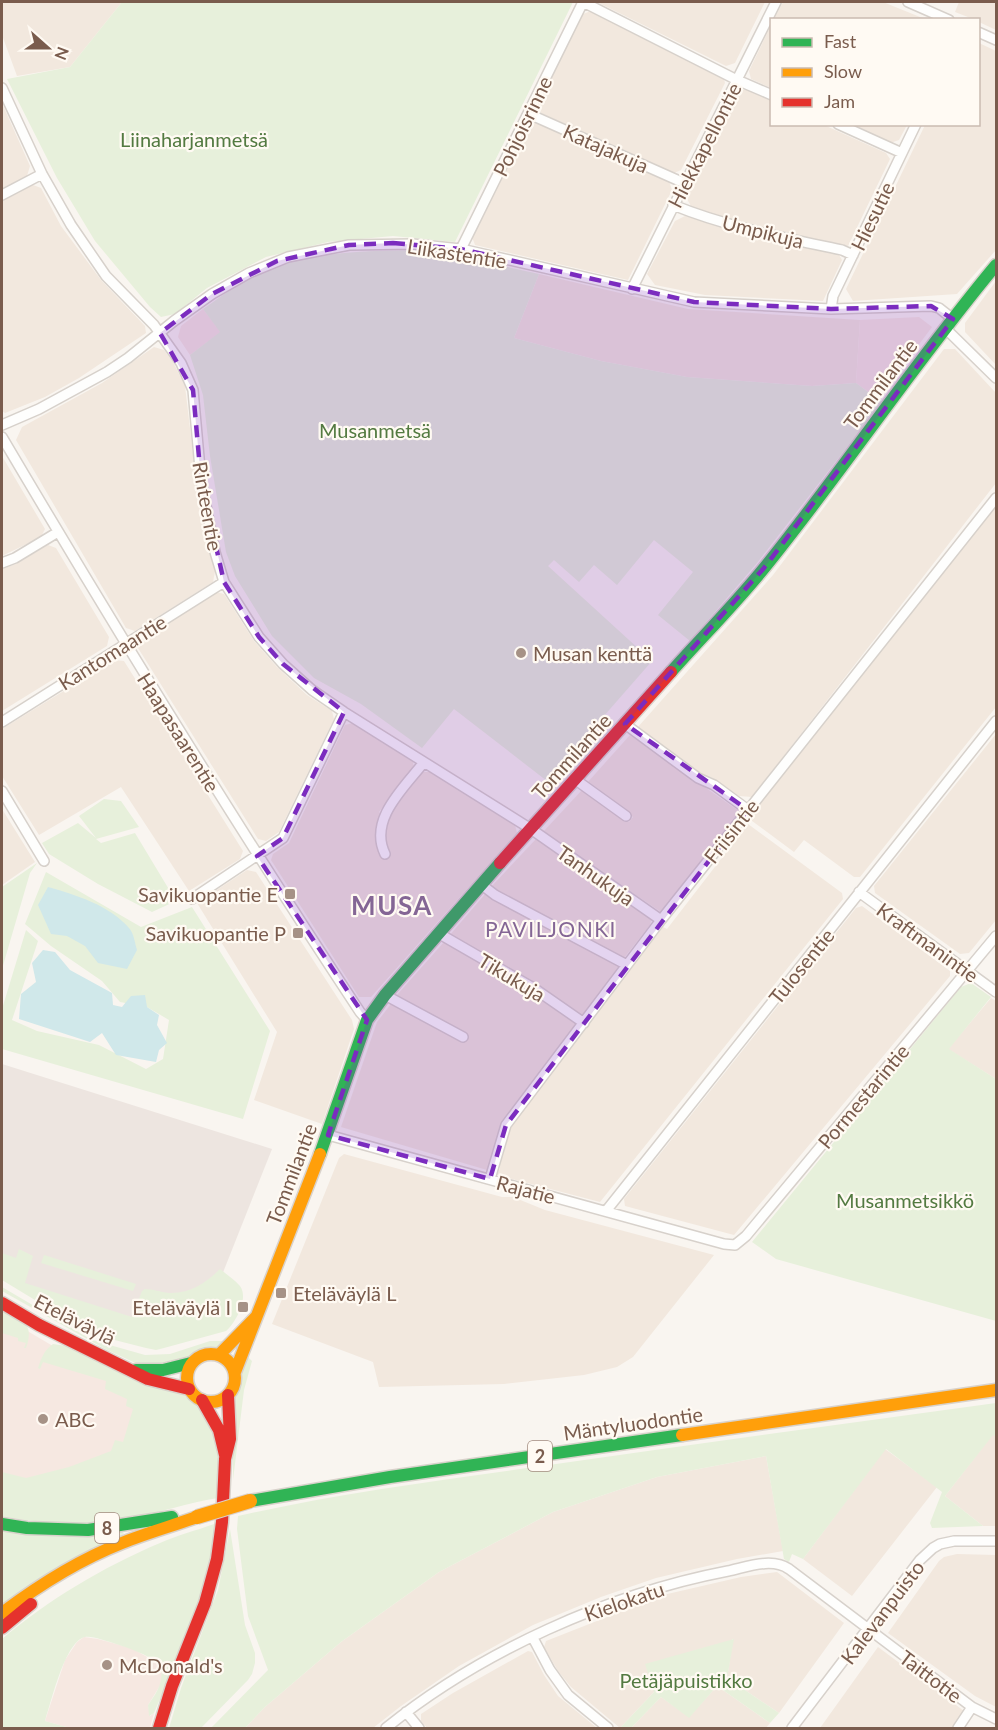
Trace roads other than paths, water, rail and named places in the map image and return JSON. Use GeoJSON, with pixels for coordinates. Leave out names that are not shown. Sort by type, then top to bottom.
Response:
{"type":"FeatureCollection","features":[{"type":"Feature","properties":{"kind":"main road","name":"Tommilantie"},"geometry":{"type":"LineString","coordinates":[[235,1372],[328,1135],[367,1020],[385,994],[438,933],[764,568],[996,265]]}},
{"type":"Feature","properties":{"kind":"main road","name":"Eteläväylä"},"geometry":{"type":"LineString","coordinates":[[2,1303],[39,1325],[148,1379],[189,1389]]}},
{"type":"Feature","properties":{"kind":"main road","name":"Tommilantie"},"geometry":{"type":"LineString","coordinates":[[219,1354],[256,1317]]}},
{"type":"Feature","properties":{"kind":"main road"},"geometry":{"type":"LineString","coordinates":[[159,1728],[164,1709],[201,1619],[211,1588],[221,1533],[226,1456],[230,1434],[226,1406],[228,1395],[233,1387],[235,1372],[229,1361],[219,1354],[209,1353],[199,1356],[191,1363],[187,1372],[189,1389],[195,1396],[202,1400],[218,1401],[228,1395]]}},
{"type":"Feature","properties":{"kind":"main road","name":"Eteläväylä"},"geometry":{"type":"LineString","coordinates":[[132,1370],[163,1370],[191,1363]]}},
{"type":"Feature","properties":{"kind":"main road","name":"Mäntyluodontie"},"geometry":{"type":"LineString","coordinates":[[2,1613],[59,1575],[123,1542],[250,1501],[401,1476],[996,1390]]}},
{"type":"Feature","properties":{"kind":"main road"},"geometry":{"type":"LineString","coordinates":[[202,1400],[219,1430],[226,1456]]}},
{"type":"Feature","properties":{"kind":"main road","name":"8"},"geometry":{"type":"LineString","coordinates":[[2,1524],[27,1528],[77,1530],[117,1527],[172,1517],[184,1521]]}},
{"type":"Feature","properties":{"kind":"main road","name":"Mäntyluodontie"},"geometry":{"type":"LineString","coordinates":[[2,1628],[57,1586],[184,1521]]}},
{"type":"Feature","properties":{"kind":"street"},"geometry":{"type":"LineString","coordinates":[[583,2],[770,95]]}},
{"type":"Feature","properties":{"kind":"street","name":"Pohjoisrinne"},"geometry":{"type":"LineString","coordinates":[[461,249],[583,2]]}},
{"type":"Feature","properties":{"kind":"street","name":"Hiekkapellontie"},"geometry":{"type":"LineString","coordinates":[[632,289],[776,2]]}},
{"type":"Feature","properties":{"kind":"street"},"geometry":{"type":"LineString","coordinates":[[908,2],[945,18]]}},
{"type":"Feature","properties":{"kind":"street"},"geometry":{"type":"LineString","coordinates":[[980,33],[996,40]]}},
{"type":"Feature","properties":{"kind":"street","name":"Rinteentie"},"geometry":{"type":"LineString","coordinates":[[2,88],[42,174],[71,225],[106,276],[160,333],[181,363],[193,390],[201,480],[215,552],[224,582],[259,638],[312,690],[531,829]]}},
{"type":"Feature","properties":{"kind":"street","name":"Katajakuja"},"geometry":{"type":"LineString","coordinates":[[529,114],[684,183]]}},
{"type":"Feature","properties":{"kind":"street"},"geometry":{"type":"LineString","coordinates":[[842,126],[902,153]]}},
{"type":"Feature","properties":{"kind":"street","name":"Hiesutie"},"geometry":{"type":"LineString","coordinates":[[831,309],[833,296],[915,126]]}},
{"type":"Feature","properties":{"kind":"street"},"geometry":{"type":"LineString","coordinates":[[2,195],[42,174]]}},
{"type":"Feature","properties":{"kind":"street","name":"Umpikuja"},"geometry":{"type":"LineString","coordinates":[[673,205],[753,231],[842,250],[853,255]]}},
{"type":"Feature","properties":{"kind":"street","name":"Liikastentie"},"geometry":{"type":"LineString","coordinates":[[2,424],[57,400],[121,363],[174,321],[227,285],[288,257],[349,245],[413,243],[461,249],[694,302],[831,309],[931,306],[939,308],[996,378]]}},
{"type":"Feature","properties":{"kind":"street","name":"Haapasaarentie"},"geometry":{"type":"LineString","coordinates":[[2,437],[124,644],[257,856],[367,1020]]}},
{"type":"Feature","properties":{"kind":"street","name":"Friisintie"},"geometry":{"type":"LineString","coordinates":[[490,1179],[506,1125],[661,920],[996,498]]}},
{"type":"Feature","properties":{"kind":"street"},"geometry":{"type":"LineString","coordinates":[[2,563],[15,558],[58,532]]}},
{"type":"Feature","properties":{"kind":"street","name":"Kantomaantie"},"geometry":{"type":"LineString","coordinates":[[2,722],[224,582]]}},
{"type":"Feature","properties":{"kind":"street"},"geometry":{"type":"LineString","coordinates":[[192,899],[283,838],[345,712]]}},
{"type":"Feature","properties":{"kind":"street","name":"Tulosentie"},"geometry":{"type":"LineString","coordinates":[[606,1211],[996,721]]}},
{"type":"Feature","properties":{"kind":"street"},"geometry":{"type":"LineString","coordinates":[[625,724],[698,778],[714,785],[748,810]]}},
{"type":"Feature","properties":{"kind":"street"},"geometry":{"type":"LineString","coordinates":[[385,854],[381,842],[381,825],[387,812],[424,762]]}},
{"type":"Feature","properties":{"kind":"street"},"geometry":{"type":"LineString","coordinates":[[576,780],[626,816]]}},
{"type":"Feature","properties":{"kind":"street"},"geometry":{"type":"LineString","coordinates":[[2,791],[44,861]]}},
{"type":"Feature","properties":{"kind":"street","name":"Tanhukuja"},"geometry":{"type":"LineString","coordinates":[[531,829],[661,920]]}},
{"type":"Feature","properties":{"kind":"street"},"geometry":{"type":"LineString","coordinates":[[482,885],[495,895],[627,965]]}},
{"type":"Feature","properties":{"kind":"street","name":"Kraftmanintie"},"geometry":{"type":"LineString","coordinates":[[859,892],[996,992]]}},
{"type":"Feature","properties":{"kind":"street","name":"Tikukuja"},"geometry":{"type":"LineString","coordinates":[[438,933],[535,990],[584,1023]]}},
{"type":"Feature","properties":{"kind":"street","name":"Pormestarintie"},"geometry":{"type":"LineString","coordinates":[[724,1244],[735,1245],[746,1236],[996,936]]}},
{"type":"Feature","properties":{"kind":"street"},"geometry":{"type":"LineString","coordinates":[[385,994],[463,1037]]}},
{"type":"Feature","properties":{"kind":"street","name":"Rajatie"},"geometry":{"type":"LineString","coordinates":[[328,1135],[724,1244]]}},
{"type":"Feature","properties":{"kind":"street","name":"Kalevanpuisto"},"geometry":{"type":"LineString","coordinates":[[792,1728],[920,1560],[933,1548],[954,1541],[996,1541]]}},
{"type":"Feature","properties":{"kind":"street","name":"Kielokatu"},"geometry":{"type":"LineString","coordinates":[[386,1728],[406,1712],[496,1655],[621,1600],[711,1574],[776,1563],[789,1569],[869,1629]]}},
{"type":"Feature","properties":{"kind":"street","name":"Taittotie"},"geometry":{"type":"LineString","coordinates":[[869,1629],[972,1707],[996,1719]]}},
{"type":"Feature","properties":{"kind":"street"},"geometry":{"type":"LineString","coordinates":[[533,1638],[550,1670],[568,1695],[608,1728]]}},
{"type":"Feature","properties":{"kind":"street"},"geometry":{"type":"LineString","coordinates":[[958,1728],[972,1707]]}},
{"type":"Feature","properties":{"kind":"street"},"geometry":{"type":"LineString","coordinates":[[406,1712],[418,1728]]}},
{"type":"Feature","properties":{"kind":"water"},"geometry":{"type":"Polygon","coordinates":[[[48,887],[81,897],[102,907],[129,928],[137,950],[127,969],[98,963],[85,946],[67,936],[51,934],[38,905],[48,887]]]}},
{"type":"Feature","properties":{"kind":"water"},"geometry":{"type":"Polygon","coordinates":[[[43,950],[55,952],[70,970],[112,993],[113,1005],[122,1007],[131,996],[145,995],[147,1007],[159,1015],[157,1025],[167,1043],[159,1050],[156,1062],[116,1055],[102,1033],[90,1042],[19,1019],[21,994],[36,982],[32,963],[43,950]]]}},
{"type":"Feature","properties":{"kind":"place","name":"Musan kenttä"},"geometry":{"type":"Point","coordinates":[521,653]}},
{"type":"Feature","properties":{"kind":"place","name":"Savikuopantie E"},"geometry":{"type":"Point","coordinates":[290,894]}},
{"type":"Feature","properties":{"kind":"place","name":"Savikuopantie P"},"geometry":{"type":"Point","coordinates":[298,933]}},
{"type":"Feature","properties":{"kind":"place","name":"Eteläväylä L"},"geometry":{"type":"Point","coordinates":[281,1293]}},
{"type":"Feature","properties":{"kind":"place","name":"Eteläväylä I"},"geometry":{"type":"Point","coordinates":[243,1307]}},
{"type":"Feature","properties":{"kind":"place","name":"ABC"},"geometry":{"type":"Point","coordinates":[43,1419]}},
{"type":"Feature","properties":{"kind":"place","name":"McDonald's"},"geometry":{"type":"Point","coordinates":[107,1665]}},
{"type":"Feature","properties":{"kind":"district","name":"MUSA"},"geometry":{"type":"Point","coordinates":[392,905]}},
{"type":"Feature","properties":{"kind":"district","name":"PAVILJONKI"},"geometry":{"type":"Point","coordinates":[551,928]}},
{"type":"Feature","properties":{"kind":"park label","name":"Liinaharjanmetsä"},"geometry":{"type":"Point","coordinates":[194,139]}},
{"type":"Feature","properties":{"kind":"park label","name":"Musanmetsä"},"geometry":{"type":"Point","coordinates":[375,430]}},
{"type":"Feature","properties":{"kind":"park label","name":"Musanmetsikkö"},"geometry":{"type":"Point","coordinates":[905,1200]}},
{"type":"Feature","properties":{"kind":"park label","name":"Petäjäpuistikko"},"geometry":{"type":"Point","coordinates":[686,1680]}}]}
